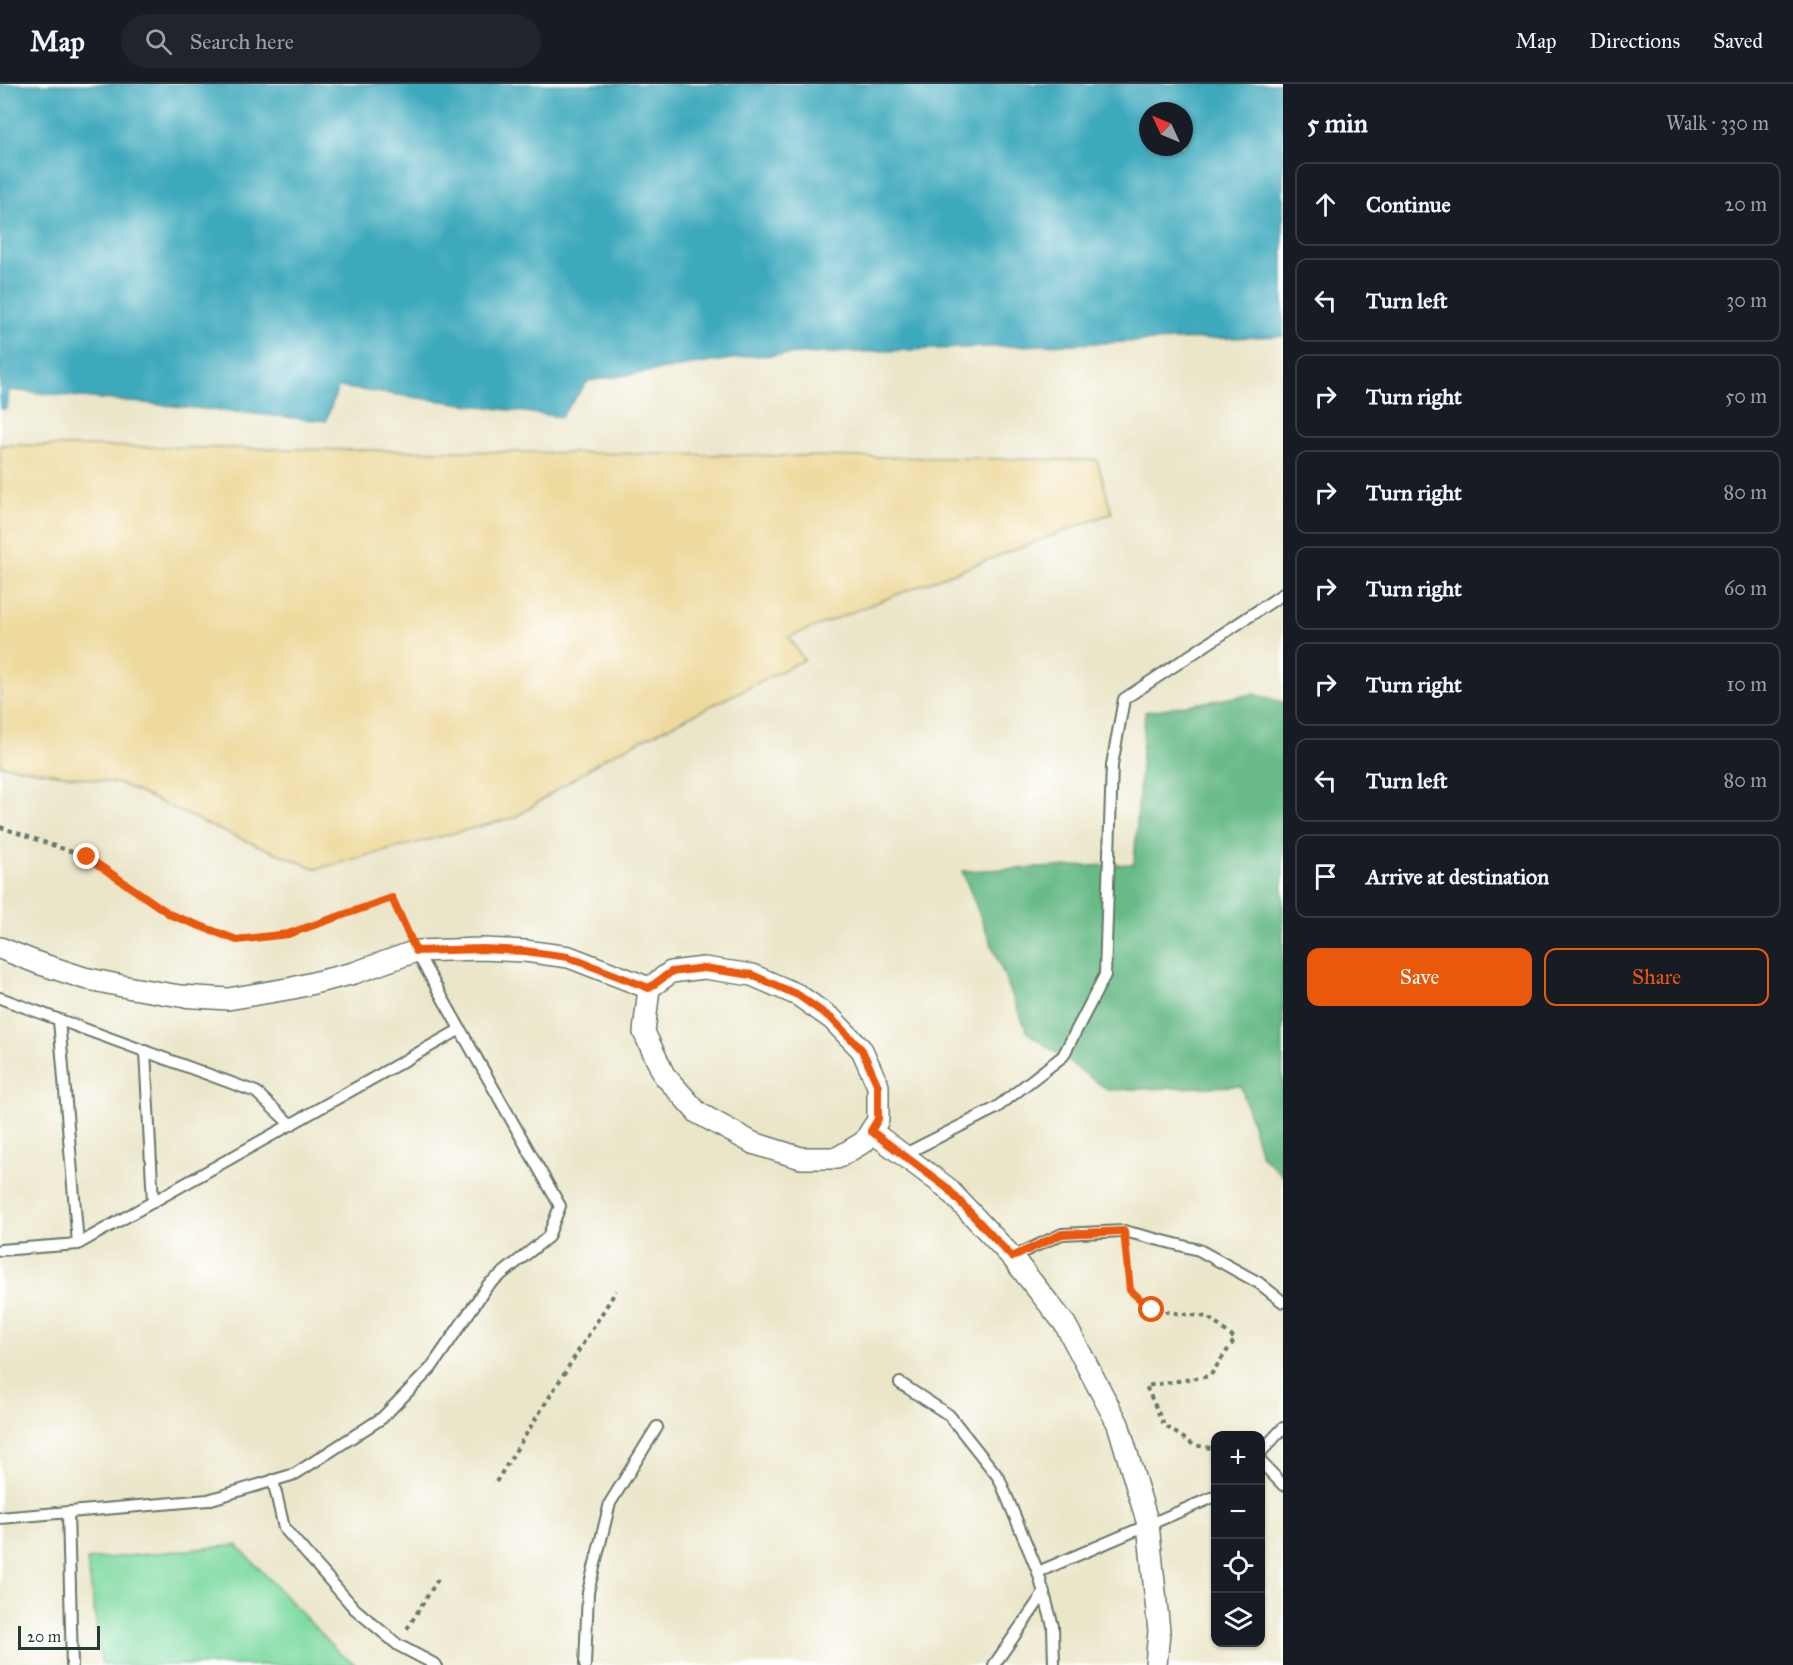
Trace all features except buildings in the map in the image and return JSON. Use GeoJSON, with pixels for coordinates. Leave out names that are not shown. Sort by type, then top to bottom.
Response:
{"type":"FeatureCollection","features":[{"type":"Feature","properties":{"kind":"street"},"geometry":{"type":"LineString","coordinates":[[0,948],[84,978],[180,996],[228,999],[293,988],[354,973],[416,951],[482,949],[525,951],[568,957],[649,988]]}},
{"type":"Feature","properties":{"kind":"street"},"geometry":{"type":"LineString","coordinates":[[704,968],[752,975],[798,995],[832,1019],[862,1050],[878,1086],[878,1119],[864,1142],[837,1158],[801,1158],[753,1143],[699,1113],[664,1075],[644,1032],[649,988],[671,972],[704,968]]}},
{"type":"Feature","properties":{"kind":"street"},"geometry":{"type":"LineString","coordinates":[[871,1131],[946,1187],[1012,1257],[1065,1324],[1118,1424],[1148,1524],[1159,1631],[1156,1665]]}},
{"type":"Feature","properties":{"kind":"lane"},"geometry":{"type":"LineString","coordinates":[[903,1155],[996,1108],[1063,1056],[1105,975],[1112,765],[1124,699],[1283,594]]}},
{"type":"Feature","properties":{"kind":"lane"},"geometry":{"type":"LineString","coordinates":[[0,1518],[208,1500],[295,1474],[382,1418],[431,1368],[488,1285],[548,1237],[560,1206],[416,951]]}},
{"type":"Feature","properties":{"kind":"lane"},"geometry":{"type":"LineString","coordinates":[[0,998],[256,1092],[291,1125]]}},
{"type":"Feature","properties":{"kind":"lane"},"geometry":{"type":"LineString","coordinates":[[59,1020],[78,1244]]}},
{"type":"Feature","properties":{"kind":"lane"},"geometry":{"type":"LineString","coordinates":[[0,1250],[78,1244],[459,1030]]}},
{"type":"Feature","properties":{"kind":"lane"},"geometry":{"type":"LineString","coordinates":[[145,1051],[153,1202]]}},
{"type":"Feature","properties":{"kind":"lane"},"geometry":{"type":"LineString","coordinates":[[1012,1257],[1062,1234],[1124,1231],[1199,1250],[1259,1283],[1283,1302]]}},
{"type":"Feature","properties":{"kind":"lane"},"geometry":{"type":"LineString","coordinates":[[900,1383],[949,1415],[999,1478],[1038,1572],[1053,1626],[1054,1665]]}},
{"type":"Feature","properties":{"kind":"lane"},"geometry":{"type":"LineString","coordinates":[[585,1665],[588,1592],[610,1503],[657,1427]]}},
{"type":"Feature","properties":{"kind":"lane"},"geometry":{"type":"LineString","coordinates":[[1265,1448],[1283,1428]]}},
{"type":"Feature","properties":{"kind":"lane"},"geometry":{"type":"LineString","coordinates":[[1265,1466],[1283,1485]]}},
{"type":"Feature","properties":{"kind":"lane"},"geometry":{"type":"LineString","coordinates":[[273,1480],[284,1528],[354,1609],[398,1645],[436,1665]]}},
{"type":"Feature","properties":{"kind":"lane"},"geometry":{"type":"LineString","coordinates":[[1038,1572],[1211,1498]]}},
{"type":"Feature","properties":{"kind":"lane"},"geometry":{"type":"LineString","coordinates":[[68,1512],[72,1665]]}},
{"type":"Feature","properties":{"kind":"lane"},"geometry":{"type":"LineString","coordinates":[[994,1665],[1044,1593]]}},
{"type":"Feature","properties":{"kind":"path"},"geometry":{"type":"LineString","coordinates":[[0,827],[87,857],[171,915],[237,940],[288,934],[392,898],[416,951]]}},
{"type":"Feature","properties":{"kind":"path"},"geometry":{"type":"LineString","coordinates":[[1124,1231],[1130,1290],[1152,1310],[1208,1317],[1235,1339],[1210,1376],[1146,1386],[1164,1425],[1194,1445],[1211,1448]]}},
{"type":"Feature","properties":{"kind":"path"},"geometry":{"type":"LineString","coordinates":[[496,1482],[616,1291]]}},
{"type":"Feature","properties":{"kind":"path"},"geometry":{"type":"LineString","coordinates":[[398,1645],[440,1576]]}},
{"type":"Feature","properties":{"kind":"green space"},"geometry":{"type":"Polygon","coordinates":[[[1254,694],[1283,702],[1283,1176],[1261,1155],[1241,1086],[1108,1090],[1027,1032],[962,871],[1134,864],[1145,712],[1254,694]]]}},
{"type":"Feature","properties":{"kind":"green space"},"geometry":{"type":"Polygon","coordinates":[[[237,1545],[340,1654],[357,1665],[102,1665],[87,1560],[237,1545]]]}},
{"type":"Feature","properties":{"kind":"sand"},"geometry":{"type":"Polygon","coordinates":[[[0,445],[1097,460],[1112,513],[789,637],[804,660],[605,758],[516,817],[316,869],[215,828],[121,784],[0,765],[0,445]]]}},
{"type":"Feature","properties":{"kind":"water"},"geometry":{"type":"Polygon","coordinates":[[[0,84],[1283,84],[1283,336],[751,356],[588,381],[561,417],[338,387],[326,421],[9,390],[7,409],[0,409],[0,84]]]}},
{"type":"Feature","properties":{"kind":"route"},"geometry":{"type":"LineString","coordinates":[[87,857],[171,915],[237,940],[288,934],[392,898],[416,951],[482,949],[525,951],[568,957],[649,988],[671,972],[704,968],[752,975],[798,995],[832,1019],[862,1050],[878,1086],[878,1119],[871,1131],[946,1187],[1012,1257],[1062,1234],[1124,1231],[1130,1290],[1152,1310]]}}]}
